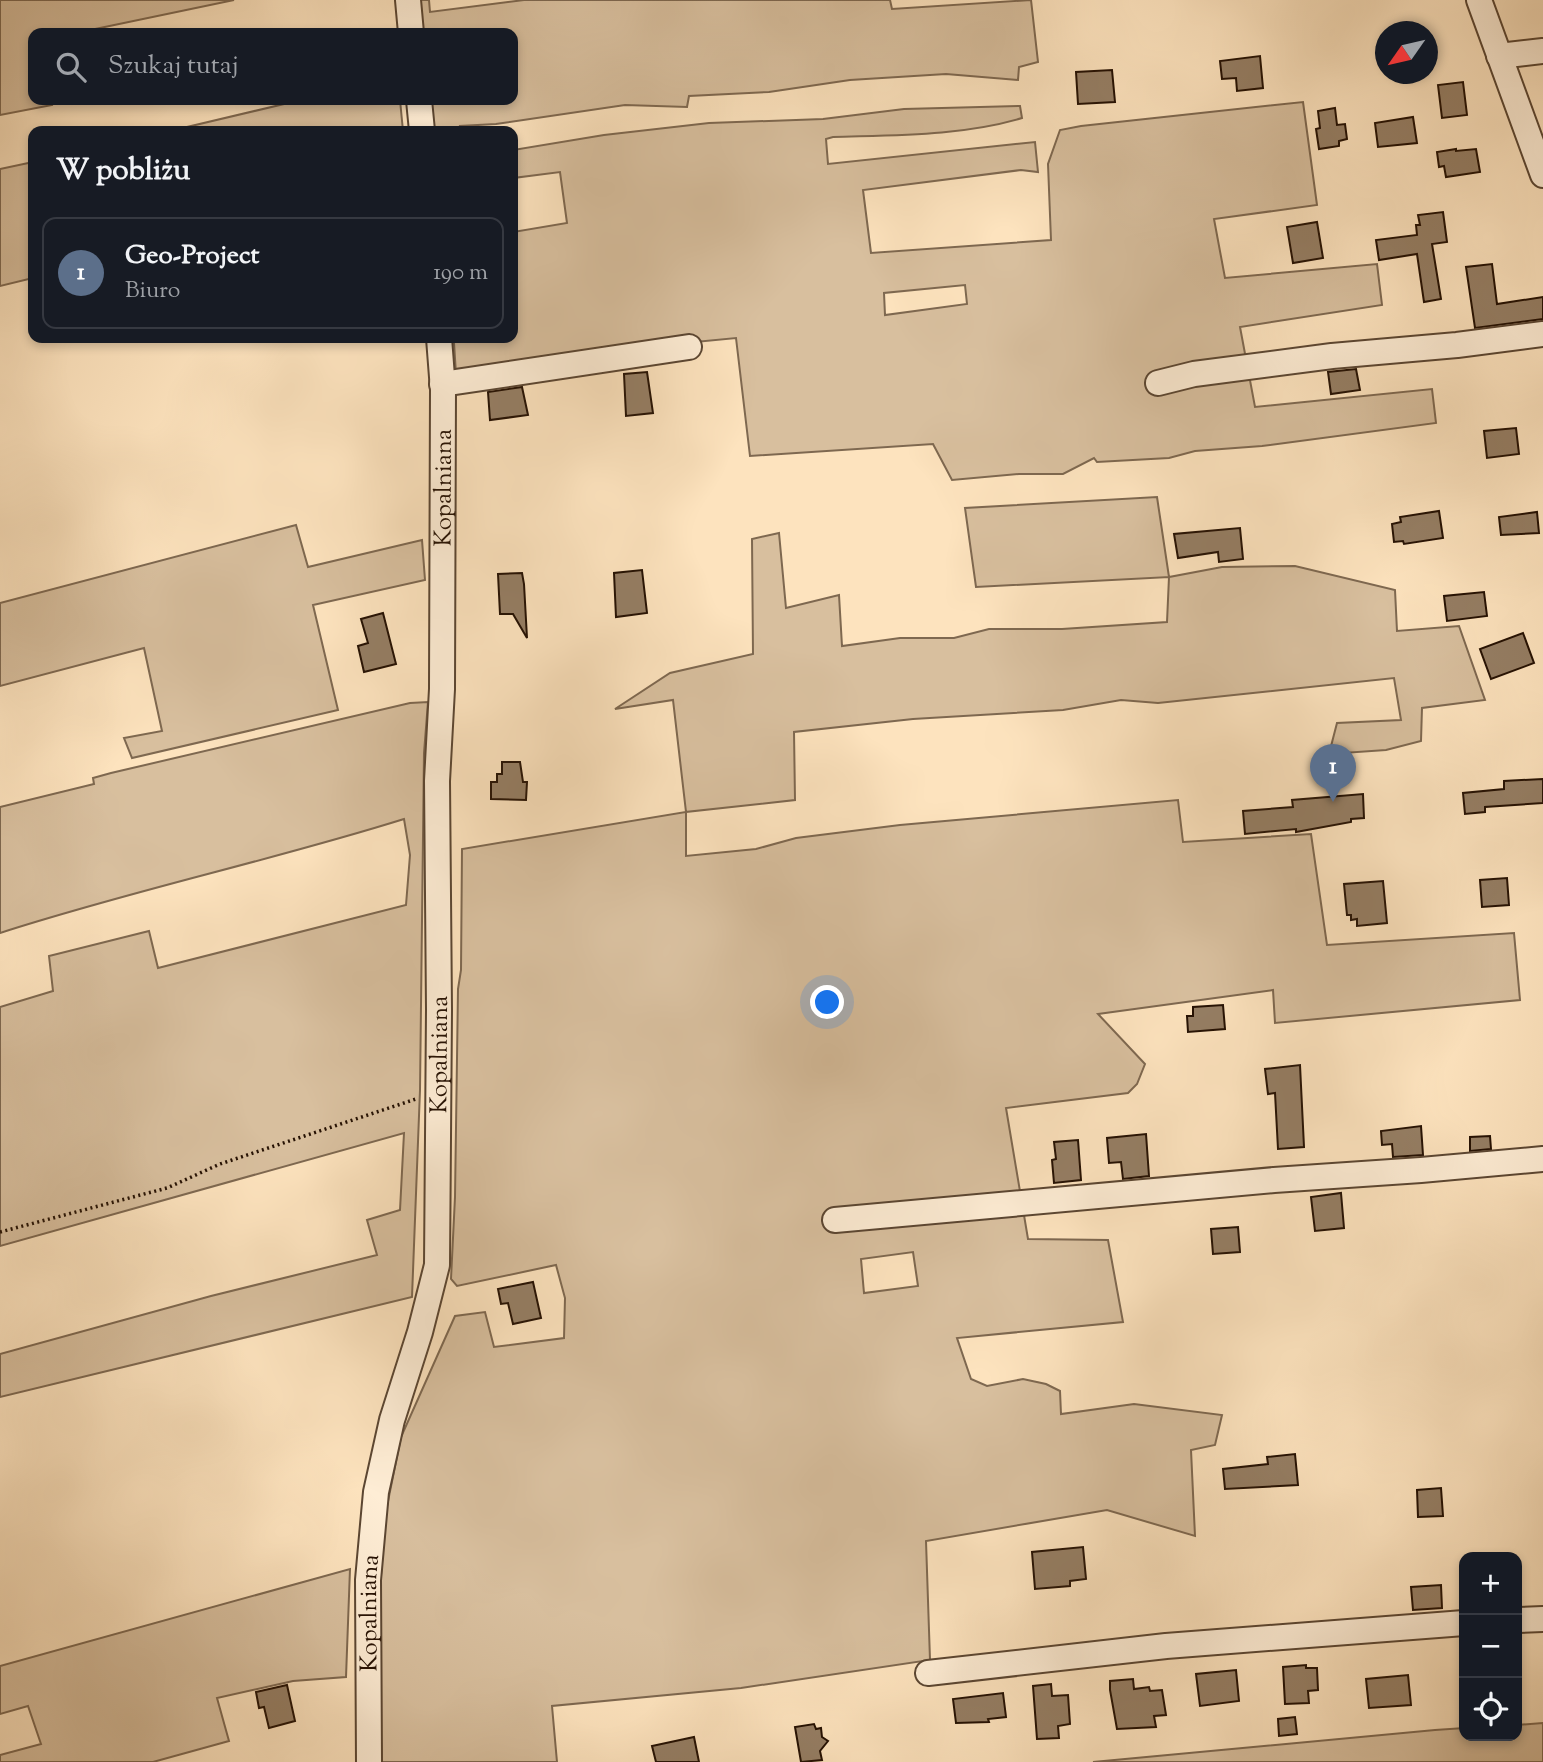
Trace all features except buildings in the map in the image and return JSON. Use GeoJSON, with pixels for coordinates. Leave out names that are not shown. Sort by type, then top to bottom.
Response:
{"type":"FeatureCollection","features":[{"type":"Feature","properties":{"kind":"street"},"geometry":{"type":"LineString","coordinates":[[408,0],[411,28]]}},
{"type":"Feature","properties":{"kind":"street"},"geometry":{"type":"LineString","coordinates":[[1479,0],[1543,175]]}},
{"type":"Feature","properties":{"kind":"street"},"geometry":{"type":"LineString","coordinates":[[1499,55],[1543,51]]}},
{"type":"Feature","properties":{"kind":"street"},"geometry":{"type":"LineString","coordinates":[[419,105],[422,126]]}},
{"type":"Feature","properties":{"kind":"street"},"geometry":{"type":"LineString","coordinates":[[1158,383],[1194,374],[1332,356],[1543,334]]}},
{"type":"Feature","properties":{"kind":"street","name":"Kopalniana"},"geometry":{"type":"LineString","coordinates":[[369,1762],[368,1580],[376,1492],[392,1420],[420,1332],[437,1265],[437,781],[442,689],[442,384],[439,343]]}},
{"type":"Feature","properties":{"kind":"street"},"geometry":{"type":"LineString","coordinates":[[442,384],[689,347]]}},
{"type":"Feature","properties":{"kind":"street"},"geometry":{"type":"LineString","coordinates":[[835,1220],[1274,1180],[1543,1159]]}},
{"type":"Feature","properties":{"kind":"street"},"geometry":{"type":"LineString","coordinates":[[1522,1620],[1543,1619]]}},
{"type":"Feature","properties":{"kind":"street"},"geometry":{"type":"LineString","coordinates":[[928,1673],[1166,1646],[1459,1623]]}},
{"type":"Feature","properties":{"kind":"path"},"geometry":{"type":"LineString","coordinates":[[0,1232],[167,1188],[220,1164],[438,1091]]}},
{"type":"Feature","properties":{"kind":"shaded area"},"geometry":{"type":"Polygon","coordinates":[[[0,0],[234,0],[100,28],[28,28],[28,105],[52,105],[0,115],[0,0]]]}},
{"type":"Feature","properties":{"kind":"shaded area"},"geometry":{"type":"Polygon","coordinates":[[[419,0],[429,0],[430,12],[524,0],[890,0],[892,9],[1031,0],[1038,62],[1019,67],[1018,80],[946,74],[850,80],[769,92],[689,96],[687,107],[625,105],[496,124],[431,126],[428,105],[518,105],[518,28],[422,28],[419,0]]]}},
{"type":"Feature","properties":{"kind":"shaded area"},"geometry":{"type":"Polygon","coordinates":[[[1303,102],[1317,205],[1214,219],[1225,278],[1377,264],[1382,305],[1240,327],[1255,407],[1432,389],[1436,423],[1262,446],[1195,451],[1169,458],[1097,462],[1094,458],[1063,474],[1019,474],[952,480],[933,444],[750,456],[736,338],[643,347],[456,374],[454,343],[518,343],[518,231],[567,223],[560,172],[518,177],[518,149],[604,135],[709,123],[823,119],[904,109],[1020,106],[1022,118],[976,128],[928,134],[826,139],[828,164],[1035,142],[1038,172],[1021,170],[863,190],[871,253],[1051,240],[1048,164],[1060,130],[1303,102]],[[965,285],[884,293],[885,315],[967,304],[965,285]]]}},
{"type":"Feature","properties":{"kind":"shaded area"},"geometry":{"type":"Polygon","coordinates":[[[280,105],[400,105],[403,126],[191,126],[280,105]]]}},
{"type":"Feature","properties":{"kind":"shaded area"},"geometry":{"type":"Polygon","coordinates":[[[28,163],[28,279],[0,286],[0,169],[28,163]]]}},
{"type":"Feature","properties":{"kind":"shaded area"},"geometry":{"type":"Polygon","coordinates":[[[1157,497],[1169,577],[976,587],[965,508],[1157,497]]]}},
{"type":"Feature","properties":{"kind":"shaded area"},"geometry":{"type":"Polygon","coordinates":[[[296,525],[308,567],[422,540],[425,580],[313,605],[338,710],[132,758],[124,738],[162,731],[144,648],[0,686],[0,603],[296,525]]]}},
{"type":"Feature","properties":{"kind":"shaded area"},"geometry":{"type":"Polygon","coordinates":[[[779,533],[786,608],[839,595],[842,646],[900,638],[954,638],[989,629],[1062,629],[1167,622],[1169,577],[1222,567],[1295,566],[1395,590],[1397,631],[1459,626],[1485,700],[1422,708],[1421,741],[1386,750],[1329,754],[1337,723],[1401,720],[1394,678],[1158,703],[1121,700],[1063,710],[913,719],[794,732],[795,800],[686,812],[673,700],[615,709],[670,673],[753,654],[752,539],[779,533]]]}},
{"type":"Feature","properties":{"kind":"shaded area"},"geometry":{"type":"Polygon","coordinates":[[[428,702],[424,753],[420,1090],[412,1297],[0,1397],[0,1354],[211,1296],[377,1255],[367,1220],[400,1210],[404,1133],[0,1246],[0,1007],[53,991],[49,956],[149,931],[158,968],[406,905],[410,855],[404,819],[0,933],[0,807],[94,784],[93,778],[111,773],[410,703],[428,702]]]}},
{"type":"Feature","properties":{"kind":"shaded area"},"geometry":{"type":"Polygon","coordinates":[[[1178,800],[1183,842],[1311,834],[1327,945],[1514,933],[1520,1000],[1275,1023],[1273,990],[1098,1014],[1145,1064],[1137,1084],[1128,1093],[1006,1108],[1028,1239],[1108,1240],[1123,1322],[957,1338],[971,1379],[987,1386],[1023,1379],[1046,1384],[1060,1391],[1061,1414],[1134,1404],[1222,1415],[1215,1445],[1191,1450],[1195,1536],[1107,1510],[926,1541],[930,1660],[741,1688],[552,1706],[557,1762],[382,1762],[376,1639],[386,1511],[401,1437],[455,1316],[485,1312],[494,1347],[564,1338],[565,1298],[556,1265],[457,1286],[451,1279],[462,849],[686,812],[686,856],[756,849],[796,838],[900,825],[1178,800]],[[913,1252],[861,1259],[864,1293],[918,1286],[913,1252]]]}},
{"type":"Feature","properties":{"kind":"shaded area"},"geometry":{"type":"Polygon","coordinates":[[[350,1569],[346,1677],[293,1681],[217,1698],[229,1741],[153,1762],[0,1762],[0,1755],[41,1744],[28,1706],[0,1714],[0,1666],[350,1569]]]}},
{"type":"Feature","properties":{"kind":"shaded area"},"geometry":{"type":"Polygon","coordinates":[[[1543,1723],[1543,1762],[1093,1762],[1459,1728],[1459,1741],[1522,1741],[1522,1725],[1543,1723]]]}},
{"type":"Feature","properties":{"kind":"place","name":"Geo-Project"},"geometry":{"type":"Point","coordinates":[1333,802]}}]}
